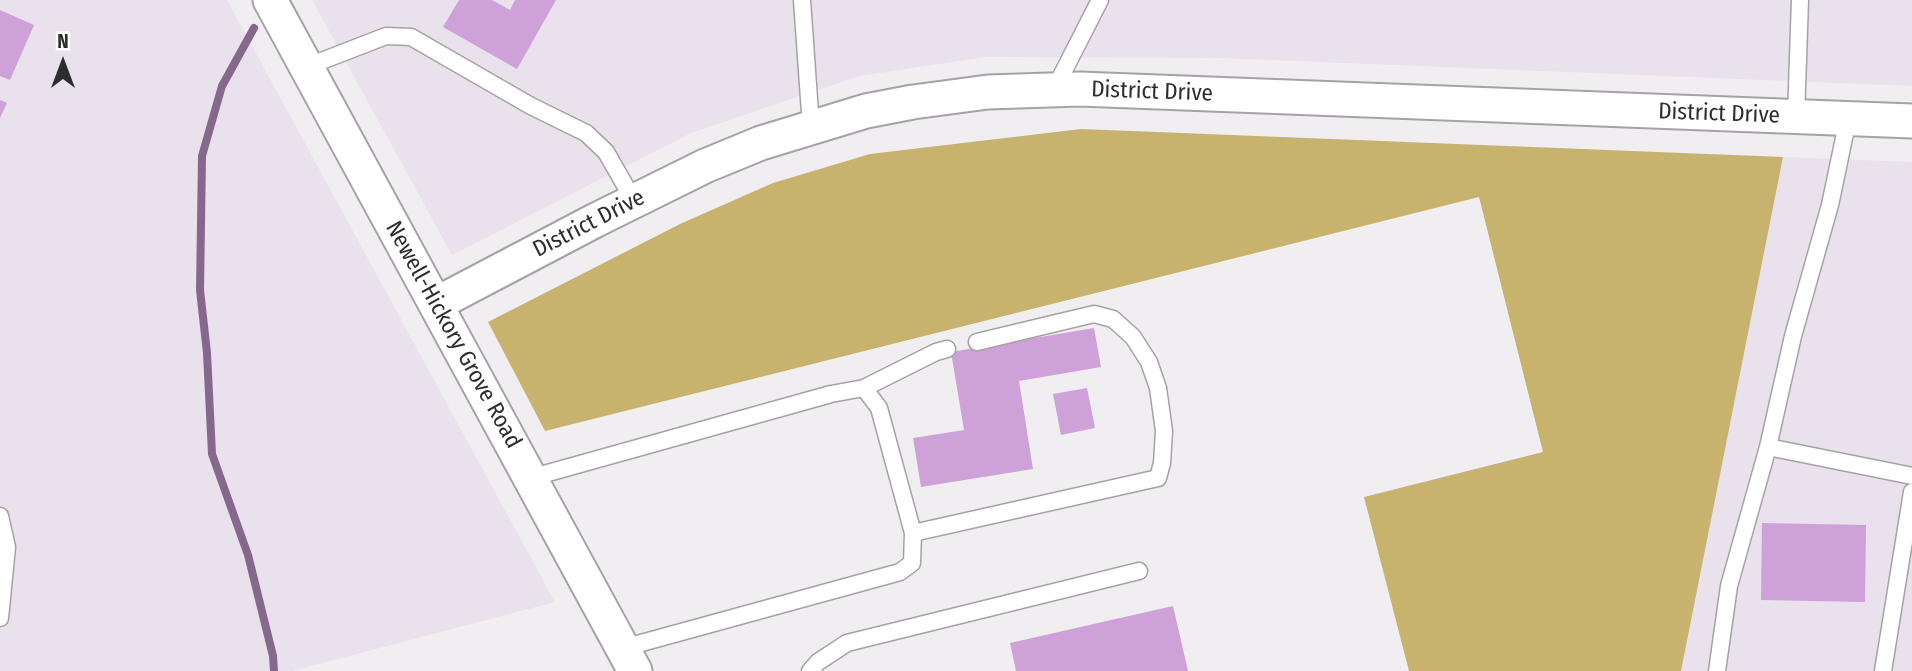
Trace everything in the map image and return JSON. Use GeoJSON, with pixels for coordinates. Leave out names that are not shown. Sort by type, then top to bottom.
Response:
{"type":"FeatureCollection","features":[{"type":"Feature","properties":{"kind":"street","name":"Newell-Hickory Grove Road"},"geometry":{"type":"LineString","coordinates":[[270,0],[629,659]]}},
{"type":"Feature","properties":{"kind":"street","name":"District Drive"},"geometry":{"type":"LineString","coordinates":[[436,304],[705,166],[761,144],[866,111],[988,92],[1080,89],[1912,121]]}},
{"type":"Feature","properties":{"kind":"lane"},"geometry":{"type":"LineString","coordinates":[[802,0],[811,127]]}},
{"type":"Feature","properties":{"kind":"lane"},"geometry":{"type":"LineString","coordinates":[[1054,90],[1100,0]]}},
{"type":"Feature","properties":{"kind":"lane"},"geometry":{"type":"LineString","coordinates":[[1796,117],[1800,0]]}},
{"type":"Feature","properties":{"kind":"lane"},"geometry":{"type":"LineString","coordinates":[[306,67],[386,36],[411,37],[531,106],[586,133],[606,152],[634,201]]}},
{"type":"Feature","properties":{"kind":"lane"},"geometry":{"type":"LineString","coordinates":[[1717,671],[1729,586],[1768,447],[1793,336],[1830,205],[1848,119]]}},
{"type":"Feature","properties":{"kind":"lane"},"geometry":{"type":"LineString","coordinates":[[913,533],[1158,478],[1164,431],[1158,388],[1149,362],[1133,337],[1113,319],[1094,314],[977,342]]}},
{"type":"Feature","properties":{"kind":"lane"},"geometry":{"type":"LineString","coordinates":[[530,478],[831,394],[864,388],[947,349]]}},
{"type":"Feature","properties":{"kind":"lane"},"geometry":{"type":"LineString","coordinates":[[629,659],[900,572],[912,563],[913,533],[879,408],[864,388]]}},
{"type":"Feature","properties":{"kind":"lane"},"geometry":{"type":"LineString","coordinates":[[1768,447],[1912,476]]}},
{"type":"Feature","properties":{"kind":"lane"},"geometry":{"type":"LineString","coordinates":[[1883,671],[1912,492]]}},
{"type":"Feature","properties":{"kind":"lane"},"geometry":{"type":"LineString","coordinates":[[0,516],[7,547],[0,618]]}},
{"type":"Feature","properties":{"kind":"lane"},"geometry":{"type":"LineString","coordinates":[[810,671],[818,662],[847,643],[1139,571]]}},
{"type":"Feature","properties":{"kind":"shaded area"},"geometry":{"type":"Polygon","coordinates":[[[0,0],[227,0],[555,602],[292,671],[0,671],[0,0]]]}},
{"type":"Feature","properties":{"kind":"shaded area"},"geometry":{"type":"Polygon","coordinates":[[[312,0],[1912,0],[1912,86],[1221,58],[986,57],[859,76],[691,133],[452,255],[312,0]]]}},
{"type":"Feature","properties":{"kind":"shaded area"},"geometry":{"type":"Polygon","coordinates":[[[1081,129],[1783,157],[1681,671],[1409,671],[1364,497],[1543,452],[1479,197],[545,431],[488,322],[680,224],[773,183],[870,154],[1081,129]]]}},
{"type":"Feature","properties":{"kind":"shaded area"},"geometry":{"type":"Polygon","coordinates":[[[1783,157],[1912,162],[1912,671],[1681,671],[1783,157]]]}},
{"type":"Feature","properties":{"kind":"building"},"geometry":{"type":"Polygon","coordinates":[[[459,0],[492,0],[510,10],[515,0],[556,0],[517,69],[443,27],[459,0]]]}},
{"type":"Feature","properties":{"kind":"building"},"geometry":{"type":"Polygon","coordinates":[[[0,10],[34,25],[10,80],[0,76],[0,10]]]}},
{"type":"Feature","properties":{"kind":"building"},"geometry":{"type":"Polygon","coordinates":[[[0,100],[7,103],[0,118],[0,100]]]}},
{"type":"Feature","properties":{"kind":"building"},"geometry":{"type":"Polygon","coordinates":[[[1094,328],[1101,367],[1019,381],[1033,469],[921,487],[913,438],[964,430],[951,352],[1094,328]]]}},
{"type":"Feature","properties":{"kind":"building"},"geometry":{"type":"Polygon","coordinates":[[[1087,388],[1095,428],[1061,435],[1053,394],[1087,388]]]}},
{"type":"Feature","properties":{"kind":"building"},"geometry":{"type":"Polygon","coordinates":[[[1762,523],[1866,525],[1865,602],[1761,600],[1762,523]]]}},
{"type":"Feature","properties":{"kind":"building"},"geometry":{"type":"Polygon","coordinates":[[[1173,606],[1188,671],[1016,671],[1010,643],[1173,606]]]}},
{"type":"Feature","properties":{"kind":"waterway"},"geometry":{"type":"LineString","coordinates":[[254,28],[222,86],[202,156],[200,290],[207,353],[212,454],[248,555],[273,656],[274,671]]}}]}
